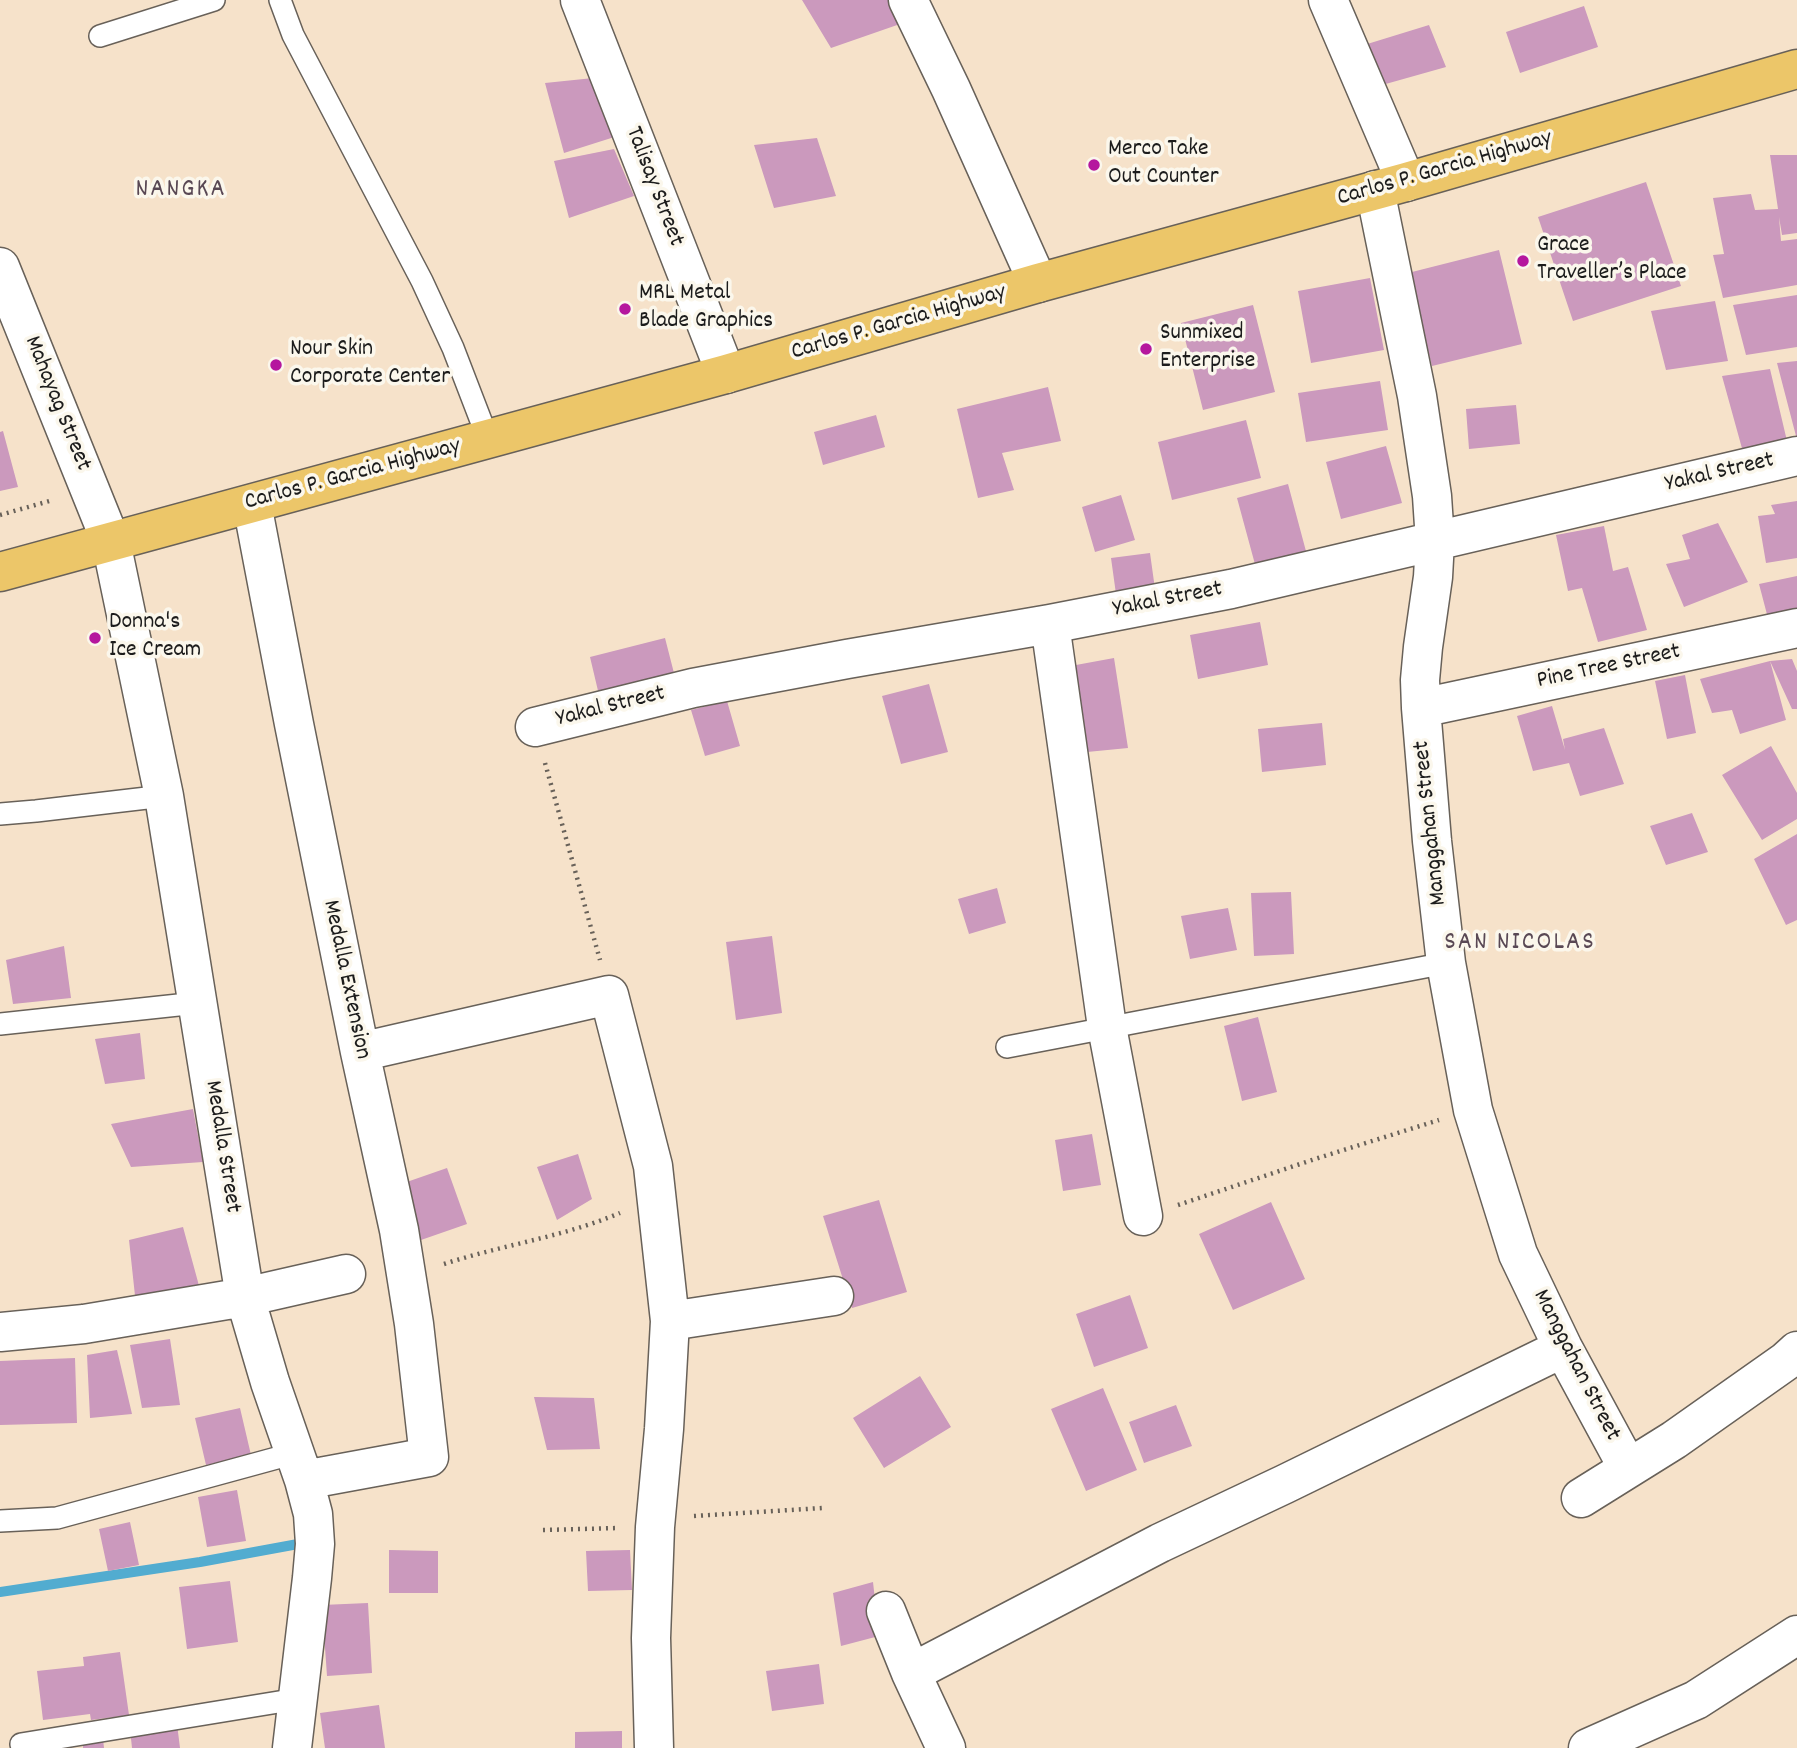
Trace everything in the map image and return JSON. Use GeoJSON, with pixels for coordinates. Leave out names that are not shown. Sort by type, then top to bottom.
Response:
{"type":"FeatureCollection","features":[{"type":"Feature","properties":{"kind":"highway","name":"Carlos P. Garcia Highway"},"geometry":{"type":"LineString","coordinates":[[0,572],[726,374],[1797,69]]}},
{"type":"Feature","properties":{"kind":"street","name":"Talisay Street"},"geometry":{"type":"LineString","coordinates":[[580,0],[726,374]]}},
{"type":"Feature","properties":{"kind":"street"},"geometry":{"type":"LineString","coordinates":[[908,0],[1038,283]]}},
{"type":"Feature","properties":{"kind":"street","name":"Manggahan Street"},"geometry":{"type":"LineString","coordinates":[[1328,0],[1391,186],[1432,496],[1435,541],[1420,680],[1421,708],[1446,963],[1473,1110],[1518,1254],[1563,1348],[1628,1468]]}},
{"type":"Feature","properties":{"kind":"street","name":"Mahayag Street"},"geometry":{"type":"LineString","coordinates":[[0,267],[111,542]]}},
{"type":"Feature","properties":{"kind":"street","name":"Yakal Street"},"geometry":{"type":"LineString","coordinates":[[535,727],[693,688],[1231,589],[1797,456]]}},
{"type":"Feature","properties":{"kind":"street","name":"Medalla Extension"},"geometry":{"type":"LineString","coordinates":[[252,504],[360,1052],[399,1230],[414,1324],[429,1457],[300,1467]]}},
{"type":"Feature","properties":{"kind":"street","name":"Medalla Street"},"geometry":{"type":"LineString","coordinates":[[111,542],[164,796],[245,1297],[313,1514],[315,1544],[292,1748]]}},
{"type":"Feature","properties":{"kind":"street"},"geometry":{"type":"LineString","coordinates":[[1050,624],[1107,1027],[1143,1216]]}},
{"type":"Feature","properties":{"kind":"street","name":"Pine Tree Street"},"geometry":{"type":"LineString","coordinates":[[1421,708],[1797,628]]}},
{"type":"Feature","properties":{"kind":"street"},"geometry":{"type":"LineString","coordinates":[[360,1052],[609,995],[653,1166],[670,1321],[651,1638],[654,1748]]}},
{"type":"Feature","properties":{"kind":"street"},"geometry":{"type":"LineString","coordinates":[[0,1332],[83,1324],[245,1297],[346,1274]]}},
{"type":"Feature","properties":{"kind":"street"},"geometry":{"type":"LineString","coordinates":[[670,1321],[834,1296]]}},
{"type":"Feature","properties":{"kind":"street"},"geometry":{"type":"LineString","coordinates":[[911,1673],[1160,1543],[1563,1348]]}},
{"type":"Feature","properties":{"kind":"street"},"geometry":{"type":"LineString","coordinates":[[1581,1498],[1674,1440],[1797,1351]]}},
{"type":"Feature","properties":{"kind":"street"},"geometry":{"type":"LineString","coordinates":[[886,1611],[946,1748]]}},
{"type":"Feature","properties":{"kind":"street"},"geometry":{"type":"LineString","coordinates":[[1588,1748],[1696,1700],[1797,1635]]}},
{"type":"Feature","properties":{"kind":"lane"},"geometry":{"type":"LineString","coordinates":[[100,36],[214,0]]}},
{"type":"Feature","properties":{"kind":"lane"},"geometry":{"type":"LineString","coordinates":[[280,0],[293,35],[427,292],[453,348],[488,439]]}},
{"type":"Feature","properties":{"kind":"lane"},"geometry":{"type":"LineString","coordinates":[[0,814],[164,796]]}},
{"type":"Feature","properties":{"kind":"lane"},"geometry":{"type":"LineString","coordinates":[[1007,1047],[1446,963]]}},
{"type":"Feature","properties":{"kind":"lane"},"geometry":{"type":"LineString","coordinates":[[0,1024],[197,1003]]}},
{"type":"Feature","properties":{"kind":"lane"},"geometry":{"type":"LineString","coordinates":[[0,1521],[57,1518],[300,1467]]}},
{"type":"Feature","properties":{"kind":"lane"},"geometry":{"type":"LineString","coordinates":[[21,1744],[297,1699]]}},
{"type":"Feature","properties":{"kind":"path"},"geometry":{"type":"LineString","coordinates":[[0,514],[91,490]]}},
{"type":"Feature","properties":{"kind":"path"},"geometry":{"type":"LineString","coordinates":[[535,727],[609,995]]}},
{"type":"Feature","properties":{"kind":"path"},"geometry":{"type":"LineString","coordinates":[[1143,1216],[1473,1110]]}},
{"type":"Feature","properties":{"kind":"path"},"geometry":{"type":"LineString","coordinates":[[406,1276],[474,1254],[591,1225],[657,1198]]}},
{"type":"Feature","properties":{"kind":"path"},"geometry":{"type":"LineString","coordinates":[[543,1530],[822,1508]]}},
{"type":"Feature","properties":{"kind":"building"},"geometry":{"type":"Polygon","coordinates":[[[802,0],[888,0],[900,24],[831,48],[802,0]]]}},
{"type":"Feature","properties":{"kind":"building"},"geometry":{"type":"Polygon","coordinates":[[[1584,6],[1598,47],[1520,73],[1506,32],[1584,6]]]}},
{"type":"Feature","properties":{"kind":"building"},"geometry":{"type":"Polygon","coordinates":[[[1429,25],[1446,67],[1375,87],[1364,45],[1429,25]]]}},
{"type":"Feature","properties":{"kind":"building"},"geometry":{"type":"Polygon","coordinates":[[[603,77],[627,133],[564,153],[545,83],[603,77]]]}},
{"type":"Feature","properties":{"kind":"building"},"geometry":{"type":"Polygon","coordinates":[[[817,138],[836,196],[774,208],[754,145],[817,138]]]}},
{"type":"Feature","properties":{"kind":"building"},"geometry":{"type":"Polygon","coordinates":[[[614,149],[634,196],[569,218],[554,161],[614,149]]]}},
{"type":"Feature","properties":{"kind":"building"},"geometry":{"type":"Polygon","coordinates":[[[1770,155],[1797,155],[1797,233],[1782,235],[1779,217],[1781,241],[1797,239],[1797,285],[1723,298],[1713,255],[1724,254],[1713,198],[1751,194],[1755,210],[1778,209],[1770,155]]]}},
{"type":"Feature","properties":{"kind":"building"},"geometry":{"type":"Polygon","coordinates":[[[1646,182],[1681,286],[1573,321],[1538,217],[1646,182]]]}},
{"type":"Feature","properties":{"kind":"building"},"geometry":{"type":"Polygon","coordinates":[[[1499,250],[1522,344],[1432,366],[1408,273],[1499,250]]]}},
{"type":"Feature","properties":{"kind":"building"},"geometry":{"type":"Polygon","coordinates":[[[1370,278],[1384,350],[1311,363],[1298,291],[1370,278]]]}},
{"type":"Feature","properties":{"kind":"building"},"geometry":{"type":"Polygon","coordinates":[[[1797,295],[1797,347],[1746,355],[1733,305],[1797,295]]]}},
{"type":"Feature","properties":{"kind":"building"},"geometry":{"type":"Polygon","coordinates":[[[1715,301],[1728,361],[1666,370],[1651,311],[1715,301]]]}},
{"type":"Feature","properties":{"kind":"building"},"geometry":{"type":"Polygon","coordinates":[[[1253,305],[1275,392],[1203,410],[1181,323],[1253,305]]]}},
{"type":"Feature","properties":{"kind":"building"},"geometry":{"type":"Polygon","coordinates":[[[1797,361],[1797,436],[1796,436],[1777,363],[1797,361]]]}},
{"type":"Feature","properties":{"kind":"building"},"geometry":{"type":"Polygon","coordinates":[[[1770,369],[1787,441],[1743,452],[1722,376],[1770,369]]]}},
{"type":"Feature","properties":{"kind":"building"},"geometry":{"type":"Polygon","coordinates":[[[1380,381],[1388,430],[1306,442],[1298,393],[1380,381]]]}},
{"type":"Feature","properties":{"kind":"building"},"geometry":{"type":"Polygon","coordinates":[[[1048,387],[1061,441],[1002,453],[1014,490],[978,498],[957,409],[1048,387]]]}},
{"type":"Feature","properties":{"kind":"building"},"geometry":{"type":"Polygon","coordinates":[[[1516,405],[1520,444],[1469,449],[1466,409],[1516,405]]]}},
{"type":"Feature","properties":{"kind":"building"},"geometry":{"type":"Polygon","coordinates":[[[876,415],[885,447],[823,465],[814,432],[876,415]]]}},
{"type":"Feature","properties":{"kind":"building"},"geometry":{"type":"Polygon","coordinates":[[[1246,420],[1261,478],[1172,500],[1158,442],[1246,420]]]}},
{"type":"Feature","properties":{"kind":"building"},"geometry":{"type":"Polygon","coordinates":[[[3,431],[18,487],[0,491],[0,432],[3,431]]]}},
{"type":"Feature","properties":{"kind":"building"},"geometry":{"type":"Polygon","coordinates":[[[1386,446],[1402,503],[1341,519],[1326,462],[1386,446]]]}},
{"type":"Feature","properties":{"kind":"building"},"geometry":{"type":"Polygon","coordinates":[[[1288,484],[1307,555],[1256,568],[1237,498],[1288,484]]]}},
{"type":"Feature","properties":{"kind":"building"},"geometry":{"type":"Polygon","coordinates":[[[1121,495],[1135,540],[1095,552],[1082,507],[1121,495]]]}},
{"type":"Feature","properties":{"kind":"building"},"geometry":{"type":"Polygon","coordinates":[[[1797,501],[1797,558],[1766,563],[1758,516],[1775,514],[1771,505],[1797,501]]]}},
{"type":"Feature","properties":{"kind":"building"},"geometry":{"type":"Polygon","coordinates":[[[1718,523],[1748,582],[1684,607],[1666,564],[1690,559],[1682,535],[1718,523]]]}},
{"type":"Feature","properties":{"kind":"building"},"geometry":{"type":"Polygon","coordinates":[[[1604,526],[1613,571],[1628,567],[1647,630],[1598,642],[1582,588],[1568,591],[1556,535],[1604,526]]]}},
{"type":"Feature","properties":{"kind":"building"},"geometry":{"type":"Polygon","coordinates":[[[1150,553],[1155,589],[1116,594],[1111,558],[1150,553]]]}},
{"type":"Feature","properties":{"kind":"building"},"geometry":{"type":"Polygon","coordinates":[[[1797,576],[1797,615],[1769,622],[1759,584],[1797,576]]]}},
{"type":"Feature","properties":{"kind":"building"},"geometry":{"type":"Polygon","coordinates":[[[1260,622],[1268,665],[1198,679],[1190,635],[1260,622]]]}},
{"type":"Feature","properties":{"kind":"building"},"geometry":{"type":"Polygon","coordinates":[[[665,638],[675,677],[599,695],[590,657],[665,638]]]}},
{"type":"Feature","properties":{"kind":"building"},"geometry":{"type":"Polygon","coordinates":[[[1114,658],[1128,748],[1087,752],[1076,665],[1114,658]]]}},
{"type":"Feature","properties":{"kind":"building"},"geometry":{"type":"Polygon","coordinates":[[[1792,659],[1797,671],[1797,709],[1792,709],[1770,661],[1792,659]]]}},
{"type":"Feature","properties":{"kind":"building"},"geometry":{"type":"Polygon","coordinates":[[[1770,661],[1786,720],[1740,734],[1732,710],[1712,713],[1700,679],[1770,661]]]}},
{"type":"Feature","properties":{"kind":"building"},"geometry":{"type":"Polygon","coordinates":[[[1685,675],[1696,733],[1667,739],[1655,681],[1685,675]]]}},
{"type":"Feature","properties":{"kind":"building"},"geometry":{"type":"Polygon","coordinates":[[[929,684],[948,752],[901,764],[882,696],[929,684]]]}},
{"type":"Feature","properties":{"kind":"building"},"geometry":{"type":"Polygon","coordinates":[[[727,701],[740,746],[705,756],[691,710],[727,701]]]}},
{"type":"Feature","properties":{"kind":"building"},"geometry":{"type":"Polygon","coordinates":[[[1552,706],[1565,750],[1563,739],[1604,728],[1624,784],[1580,796],[1569,763],[1533,771],[1517,716],[1552,706]]]}},
{"type":"Feature","properties":{"kind":"building"},"geometry":{"type":"Polygon","coordinates":[[[1322,723],[1326,765],[1262,772],[1258,729],[1322,723]]]}},
{"type":"Feature","properties":{"kind":"building"},"geometry":{"type":"Polygon","coordinates":[[[1771,746],[1797,793],[1797,819],[1762,840],[1722,775],[1771,746]]]}},
{"type":"Feature","properties":{"kind":"building"},"geometry":{"type":"Polygon","coordinates":[[[1692,813],[1708,852],[1666,865],[1650,826],[1692,813]]]}},
{"type":"Feature","properties":{"kind":"building"},"geometry":{"type":"Polygon","coordinates":[[[1797,834],[1797,920],[1786,925],[1754,859],[1797,834]]]}},
{"type":"Feature","properties":{"kind":"building"},"geometry":{"type":"Polygon","coordinates":[[[997,888],[1006,923],[969,934],[958,899],[997,888]]]}},
{"type":"Feature","properties":{"kind":"building"},"geometry":{"type":"Polygon","coordinates":[[[1291,892],[1294,954],[1254,956],[1251,893],[1291,892]]]}},
{"type":"Feature","properties":{"kind":"building"},"geometry":{"type":"Polygon","coordinates":[[[1228,908],[1237,950],[1190,959],[1181,916],[1228,908]]]}},
{"type":"Feature","properties":{"kind":"building"},"geometry":{"type":"Polygon","coordinates":[[[772,936],[782,1013],[736,1020],[726,942],[772,936]]]}},
{"type":"Feature","properties":{"kind":"building"},"geometry":{"type":"Polygon","coordinates":[[[64,946],[71,998],[13,1004],[6,960],[64,946]]]}},
{"type":"Feature","properties":{"kind":"building"},"geometry":{"type":"Polygon","coordinates":[[[1258,1017],[1277,1092],[1242,1101],[1224,1026],[1258,1017]]]}},
{"type":"Feature","properties":{"kind":"building"},"geometry":{"type":"Polygon","coordinates":[[[140,1033],[145,1079],[105,1084],[95,1039],[140,1033]]]}},
{"type":"Feature","properties":{"kind":"building"},"geometry":{"type":"Polygon","coordinates":[[[193,1109],[203,1162],[131,1167],[111,1124],[193,1109]]]}},
{"type":"Feature","properties":{"kind":"building"},"geometry":{"type":"Polygon","coordinates":[[[1092,1134],[1101,1185],[1063,1191],[1055,1140],[1092,1134]]]}},
{"type":"Feature","properties":{"kind":"building"},"geometry":{"type":"Polygon","coordinates":[[[578,1154],[592,1199],[557,1220],[537,1167],[578,1154]]]}},
{"type":"Feature","properties":{"kind":"building"},"geometry":{"type":"Polygon","coordinates":[[[447,1168],[467,1224],[421,1240],[401,1184],[447,1168]]]}},
{"type":"Feature","properties":{"kind":"building"},"geometry":{"type":"Polygon","coordinates":[[[879,1200],[907,1292],[852,1308],[823,1216],[879,1200]]]}},
{"type":"Feature","properties":{"kind":"building"},"geometry":{"type":"Polygon","coordinates":[[[1271,1202],[1305,1279],[1233,1310],[1199,1234],[1271,1202]]]}},
{"type":"Feature","properties":{"kind":"building"},"geometry":{"type":"Polygon","coordinates":[[[183,1227],[201,1293],[136,1305],[129,1240],[183,1227]]]}},
{"type":"Feature","properties":{"kind":"building"},"geometry":{"type":"Polygon","coordinates":[[[1130,1295],[1148,1348],[1094,1367],[1076,1314],[1130,1295]]]}},
{"type":"Feature","properties":{"kind":"building"},"geometry":{"type":"Polygon","coordinates":[[[170,1339],[180,1405],[142,1408],[130,1345],[170,1339]]]}},
{"type":"Feature","properties":{"kind":"building"},"geometry":{"type":"Polygon","coordinates":[[[117,1350],[132,1414],[90,1418],[87,1355],[117,1350]]]}},
{"type":"Feature","properties":{"kind":"building"},"geometry":{"type":"Polygon","coordinates":[[[75,1358],[77,1423],[0,1425],[0,1361],[75,1358]]]}},
{"type":"Feature","properties":{"kind":"building"},"geometry":{"type":"Polygon","coordinates":[[[920,1376],[951,1427],[884,1468],[853,1418],[920,1376]]]}},
{"type":"Feature","properties":{"kind":"building"},"geometry":{"type":"Polygon","coordinates":[[[1103,1388],[1137,1470],[1086,1491],[1051,1409],[1103,1388]]]}},
{"type":"Feature","properties":{"kind":"building"},"geometry":{"type":"Polygon","coordinates":[[[534,1397],[594,1398],[600,1449],[547,1450],[534,1397]]]}},
{"type":"Feature","properties":{"kind":"building"},"geometry":{"type":"Polygon","coordinates":[[[1176,1405],[1192,1446],[1144,1463],[1129,1422],[1176,1405]]]}},
{"type":"Feature","properties":{"kind":"building"},"geometry":{"type":"Polygon","coordinates":[[[240,1408],[251,1455],[206,1465],[195,1418],[240,1408]]]}},
{"type":"Feature","properties":{"kind":"building"},"geometry":{"type":"Polygon","coordinates":[[[237,1490],[246,1541],[207,1547],[198,1497],[237,1490]]]}},
{"type":"Feature","properties":{"kind":"building"},"geometry":{"type":"Polygon","coordinates":[[[130,1522],[139,1565],[108,1571],[99,1529],[130,1522]]]}},
{"type":"Feature","properties":{"kind":"building"},"geometry":{"type":"Polygon","coordinates":[[[389,1550],[438,1551],[438,1593],[389,1593],[389,1550]]]}},
{"type":"Feature","properties":{"kind":"building"},"geometry":{"type":"Polygon","coordinates":[[[630,1550],[632,1590],[588,1591],[586,1551],[630,1550]]]}},
{"type":"Feature","properties":{"kind":"building"},"geometry":{"type":"Polygon","coordinates":[[[230,1581],[238,1642],[187,1649],[179,1587],[230,1581]]]}},
{"type":"Feature","properties":{"kind":"building"},"geometry":{"type":"Polygon","coordinates":[[[873,1582],[879,1636],[841,1646],[833,1593],[873,1582]]]}},
{"type":"Feature","properties":{"kind":"building"},"geometry":{"type":"Polygon","coordinates":[[[368,1603],[372,1673],[327,1676],[322,1605],[368,1603]]]}},
{"type":"Feature","properties":{"kind":"building"},"geometry":{"type":"Polygon","coordinates":[[[120,1652],[129,1715],[91,1720],[90,1714],[43,1720],[37,1671],[84,1666],[83,1657],[120,1652]]]}},
{"type":"Feature","properties":{"kind":"building"},"geometry":{"type":"Polygon","coordinates":[[[819,1664],[824,1704],[772,1711],[766,1671],[819,1664]]]}},
{"type":"Feature","properties":{"kind":"building"},"geometry":{"type":"Polygon","coordinates":[[[379,1705],[385,1748],[325,1748],[320,1713],[379,1705]]]}},
{"type":"Feature","properties":{"kind":"building"},"geometry":{"type":"Polygon","coordinates":[[[177,1724],[180,1748],[132,1748],[130,1729],[177,1724]]]}},
{"type":"Feature","properties":{"kind":"building"},"geometry":{"type":"Polygon","coordinates":[[[622,1731],[622,1748],[575,1748],[575,1732],[622,1731]]]}},
{"type":"Feature","properties":{"kind":"building"},"geometry":{"type":"Polygon","coordinates":[[[103,1739],[104,1748],[83,1748],[83,1742],[103,1739]]]}},
{"type":"Feature","properties":{"kind":"waterway"},"geometry":{"type":"LineString","coordinates":[[0,1592],[200,1562],[298,1544]]}},
{"type":"Feature","properties":{"kind":"place","name":"Merco Take Out Counter"},"geometry":{"type":"Point","coordinates":[1094,165]}},
{"type":"Feature","properties":{"kind":"place","name":"Grace Traveller’s Place"},"geometry":{"type":"Point","coordinates":[1523,261]}},
{"type":"Feature","properties":{"kind":"place","name":"MRL Metal Blade Graphics"},"geometry":{"type":"Point","coordinates":[625,309]}},
{"type":"Feature","properties":{"kind":"place","name":"Sunmixed Enterprise"},"geometry":{"type":"Point","coordinates":[1146,349]}},
{"type":"Feature","properties":{"kind":"place","name":"Nour Skin Corporate Center"},"geometry":{"type":"Point","coordinates":[276,365]}},
{"type":"Feature","properties":{"kind":"place","name":"Donna's Ice Cream"},"geometry":{"type":"Point","coordinates":[95,638]}},
{"type":"Feature","properties":{"kind":"district","name":"NANGKA"},"geometry":{"type":"Point","coordinates":[181,191]}},
{"type":"Feature","properties":{"kind":"district","name":"SAN NICOLAS"},"geometry":{"type":"Point","coordinates":[1520,944]}}]}
